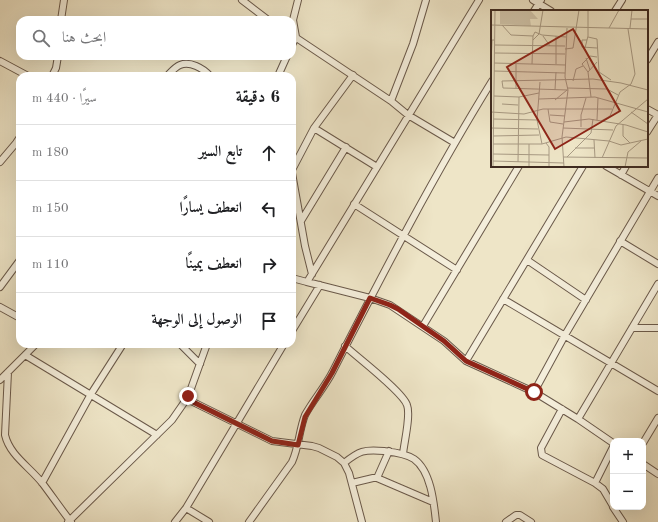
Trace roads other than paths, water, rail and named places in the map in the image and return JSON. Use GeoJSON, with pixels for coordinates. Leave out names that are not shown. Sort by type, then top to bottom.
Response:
{"type":"FeatureCollection","features":[{"type":"Feature","properties":{"kind":"street"},"geometry":{"type":"LineString","coordinates":[[62,16],[64,0]]}},
{"type":"Feature","properties":{"kind":"street"},"geometry":{"type":"LineString","coordinates":[[242,0],[263,16]]}},
{"type":"Feature","properties":{"kind":"street"},"geometry":{"type":"LineString","coordinates":[[294,16],[298,0]]}},
{"type":"Feature","properties":{"kind":"street"},"geometry":{"type":"LineString","coordinates":[[391,101],[413,44],[426,0]]}},
{"type":"Feature","properties":{"kind":"street"},"geometry":{"type":"LineString","coordinates":[[307,282],[408,114],[479,0]]}},
{"type":"Feature","properties":{"kind":"street"},"geometry":{"type":"LineString","coordinates":[[616,10],[622,0]]}},
{"type":"Feature","properties":{"kind":"street"},"geometry":{"type":"LineString","coordinates":[[538,1],[550,10]]}},
{"type":"Feature","properties":{"kind":"street"},"geometry":{"type":"LineString","coordinates":[[296,37],[408,114],[456,143]]}},
{"type":"Feature","properties":{"kind":"street"},"geometry":{"type":"LineString","coordinates":[[648,59],[657,46]]}},
{"type":"Feature","properties":{"kind":"street"},"geometry":{"type":"LineString","coordinates":[[54,72],[57,60]]}},
{"type":"Feature","properties":{"kind":"street"},"geometry":{"type":"LineString","coordinates":[[280,72],[285,60]]}},
{"type":"Feature","properties":{"kind":"street"},"geometry":{"type":"LineString","coordinates":[[0,61],[21,72]]}},
{"type":"Feature","properties":{"kind":"street"},"geometry":{"type":"LineString","coordinates":[[171,72],[181,64],[187,64],[197,66],[205,72]]}},
{"type":"Feature","properties":{"kind":"street"},"geometry":{"type":"LineString","coordinates":[[296,162],[314,128],[353,75]]}},
{"type":"Feature","properties":{"kind":"street"},"geometry":{"type":"LineString","coordinates":[[249,522],[288,468],[296,453],[305,417],[332,373],[403,235],[456,143],[490,91]]}},
{"type":"Feature","properties":{"kind":"street"},"geometry":{"type":"LineString","coordinates":[[648,110],[658,115],[648,130]]}},
{"type":"Feature","properties":{"kind":"street"},"geometry":{"type":"LineString","coordinates":[[314,128],[377,167]]}},
{"type":"Feature","properties":{"kind":"street"},"geometry":{"type":"LineString","coordinates":[[0,162],[16,143]]}},
{"type":"Feature","properties":{"kind":"street"},"geometry":{"type":"LineString","coordinates":[[301,221],[346,147]]}},
{"type":"Feature","properties":{"kind":"street"},"geometry":{"type":"LineString","coordinates":[[423,326],[518,167]]}},
{"type":"Feature","properties":{"kind":"street"},"geometry":{"type":"LineString","coordinates":[[466,361],[527,260],[580,167]]}},
{"type":"Feature","properties":{"kind":"street"},"geometry":{"type":"LineString","coordinates":[[608,167],[658,196]]}},
{"type":"Feature","properties":{"kind":"street"},"geometry":{"type":"LineString","coordinates":[[620,175],[625,167]]}},
{"type":"Feature","properties":{"kind":"street"},"geometry":{"type":"LineString","coordinates":[[534,392],[565,335],[658,178]]}},
{"type":"Feature","properties":{"kind":"street"},"geometry":{"type":"LineString","coordinates":[[296,194],[312,274]]}},
{"type":"Feature","properties":{"kind":"street"},"geometry":{"type":"LineString","coordinates":[[354,204],[457,270]]}},
{"type":"Feature","properties":{"kind":"street"},"geometry":{"type":"LineString","coordinates":[[620,241],[658,264]]}},
{"type":"Feature","properties":{"kind":"street"},"geometry":{"type":"LineString","coordinates":[[527,260],[586,300]]}},
{"type":"Feature","properties":{"kind":"street"},"geometry":{"type":"LineString","coordinates":[[0,287],[16,265]]}},
{"type":"Feature","properties":{"kind":"street"},"geometry":{"type":"LineString","coordinates":[[296,279],[370,298],[390,305],[444,341],[466,361],[534,392],[610,441]]}},
{"type":"Feature","properties":{"kind":"street"},"geometry":{"type":"LineString","coordinates":[[578,419],[658,284]]}},
{"type":"Feature","properties":{"kind":"street"},"geometry":{"type":"LineString","coordinates":[[296,324],[320,285]]}},
{"type":"Feature","properties":{"kind":"street"},"geometry":{"type":"LineString","coordinates":[[503,299],[658,391]]}},
{"type":"Feature","properties":{"kind":"street"},"geometry":{"type":"LineString","coordinates":[[0,307],[16,316]]}},
{"type":"Feature","properties":{"kind":"street"},"geometry":{"type":"LineString","coordinates":[[632,328],[658,328]]}},
{"type":"Feature","properties":{"kind":"street"},"geometry":{"type":"LineString","coordinates":[[345,346],[400,394],[407,405],[408,413],[403,454]]}},
{"type":"Feature","properties":{"kind":"street"},"geometry":{"type":"LineString","coordinates":[[0,380],[32,348]]}},
{"type":"Feature","properties":{"kind":"street"},"geometry":{"type":"LineString","coordinates":[[42,483],[91,394],[120,348]]}},
{"type":"Feature","properties":{"kind":"street"},"geometry":{"type":"LineString","coordinates":[[184,348],[200,364]]}},
{"type":"Feature","properties":{"kind":"street"},"geometry":{"type":"LineString","coordinates":[[8,372],[5,435],[7,443],[12,451],[42,483],[69,522],[172,420],[187,399],[206,348]]}},
{"type":"Feature","properties":{"kind":"street"},"geometry":{"type":"LineString","coordinates":[[175,522],[186,508],[282,348]]}},
{"type":"Feature","properties":{"kind":"street"},"geometry":{"type":"LineString","coordinates":[[25,355],[158,435]]}},
{"type":"Feature","properties":{"kind":"street"},"geometry":{"type":"LineString","coordinates":[[187,399],[272,441],[319,448],[336,457],[344,463],[352,482],[362,522]]}},
{"type":"Feature","properties":{"kind":"street"},"geometry":{"type":"LineString","coordinates":[[562,409],[541,448],[542,455],[595,483],[603,489],[610,502]]}},
{"type":"Feature","properties":{"kind":"street"},"geometry":{"type":"LineString","coordinates":[[646,438],[658,418]]}},
{"type":"Feature","properties":{"kind":"street"},"geometry":{"type":"LineString","coordinates":[[344,463],[357,452],[363,451],[388,451],[403,454],[414,459],[422,468],[429,485],[436,522]]}},
{"type":"Feature","properties":{"kind":"street"},"geometry":{"type":"LineString","coordinates":[[377,478],[388,451]]}},
{"type":"Feature","properties":{"kind":"street"},"geometry":{"type":"LineString","coordinates":[[595,483],[610,453]]}},
{"type":"Feature","properties":{"kind":"street"},"geometry":{"type":"LineString","coordinates":[[646,466],[658,474]]}},
{"type":"Feature","properties":{"kind":"street"},"geometry":{"type":"LineString","coordinates":[[352,482],[377,478],[433,502]]}},
{"type":"Feature","properties":{"kind":"street"},"geometry":{"type":"LineString","coordinates":[[186,508],[209,522]]}},
{"type":"Feature","properties":{"kind":"street"},"geometry":{"type":"LineString","coordinates":[[615,510],[623,522]]}},
{"type":"Feature","properties":{"kind":"street"},"geometry":{"type":"LineString","coordinates":[[506,522],[516,515],[520,515],[531,522]]}}]}
